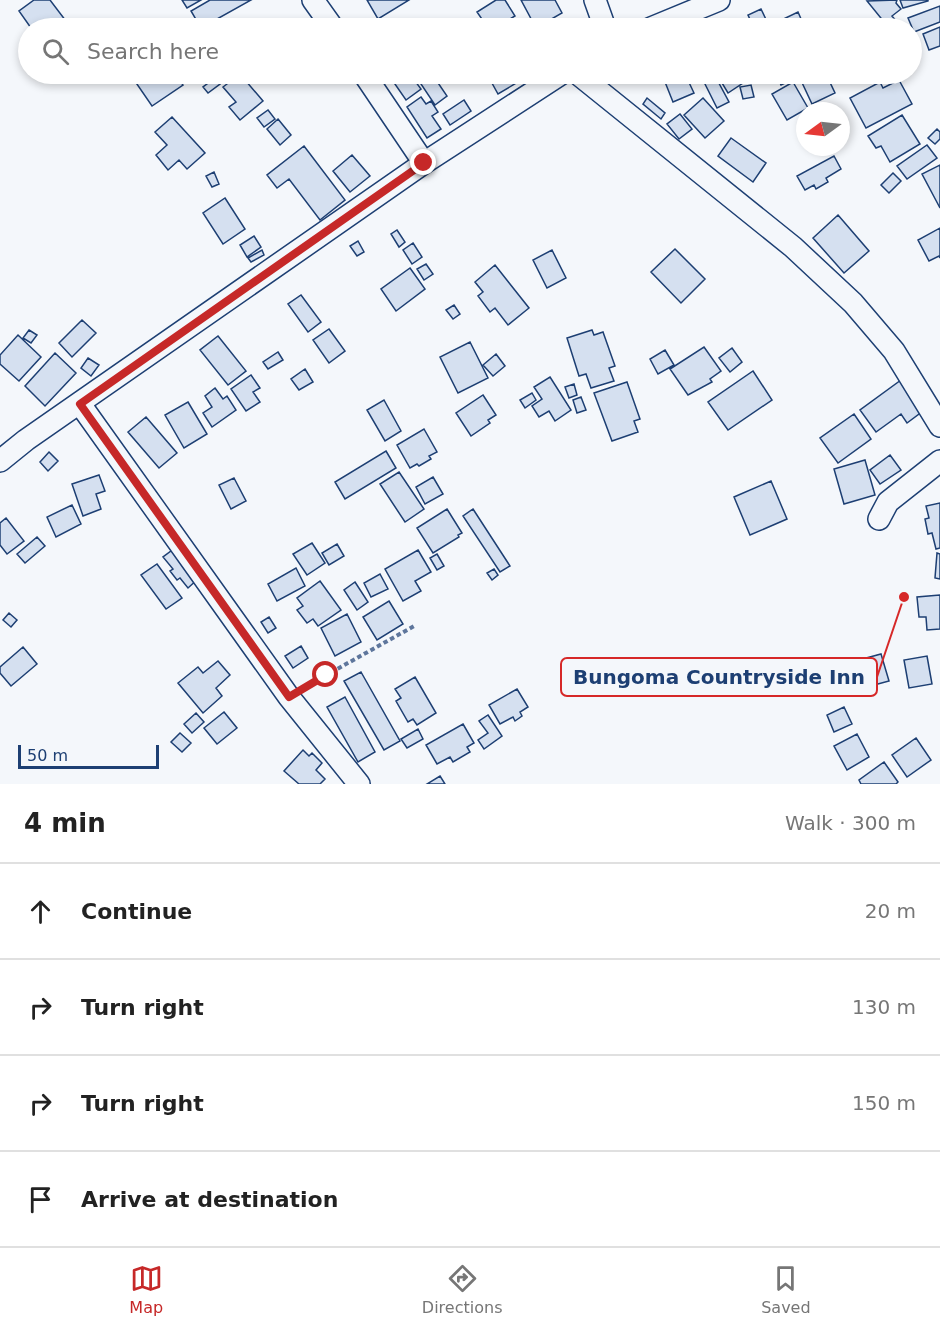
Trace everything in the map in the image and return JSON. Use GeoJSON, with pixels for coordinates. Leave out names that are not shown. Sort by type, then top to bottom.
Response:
{"type":"FeatureCollection","features":[{"type":"Feature","properties":{"kind":"street"},"geometry":{"type":"LineString","coordinates":[[313,0],[326,18]]}},
{"type":"Feature","properties":{"kind":"street"},"geometry":{"type":"LineString","coordinates":[[595,0],[601,18]]}},
{"type":"Feature","properties":{"kind":"street"},"geometry":{"type":"LineString","coordinates":[[675,18],[719,0]]}},
{"type":"Feature","properties":{"kind":"street"},"geometry":{"type":"LineString","coordinates":[[371,84],[424,163]]}},
{"type":"Feature","properties":{"kind":"street"},"geometry":{"type":"LineString","coordinates":[[0,460],[424,163],[546,84]]}},
{"type":"Feature","properties":{"kind":"street"},"geometry":{"type":"LineString","coordinates":[[590,84],[794,247],[853,303],[894,351],[940,426]]}},
{"type":"Feature","properties":{"kind":"street"},"geometry":{"type":"LineString","coordinates":[[80,404],[289,697],[359,784]]}},
{"type":"Feature","properties":{"kind":"street"},"geometry":{"type":"LineString","coordinates":[[879,519],[888,502],[940,461]]}},
{"type":"Feature","properties":{"kind":"path"},"geometry":{"type":"LineString","coordinates":[[289,697],[416,625]]}},
{"type":"Feature","properties":{"kind":"building"},"geometry":{"type":"Polygon","coordinates":[[[34,0],[50,0],[64,18],[24,18],[19,11],[34,0]]]}},
{"type":"Feature","properties":{"kind":"building"},"geometry":{"type":"Polygon","coordinates":[[[182,0],[201,0],[187,8],[182,0]]]}},
{"type":"Feature","properties":{"kind":"building"},"geometry":{"type":"Polygon","coordinates":[[[210,0],[251,0],[219,18],[195,18],[191,11],[210,0]]]}},
{"type":"Feature","properties":{"kind":"building"},"geometry":{"type":"Polygon","coordinates":[[[367,0],[409,0],[380,18],[377,18],[367,0]]]}},
{"type":"Feature","properties":{"kind":"building"},"geometry":{"type":"Polygon","coordinates":[[[496,0],[505,0],[515,16],[512,18],[481,18],[477,12],[496,0]]]}},
{"type":"Feature","properties":{"kind":"building"},"geometry":{"type":"Polygon","coordinates":[[[521,0],[555,0],[562,13],[553,18],[531,18],[521,0]]]}},
{"type":"Feature","properties":{"kind":"building"},"geometry":{"type":"Polygon","coordinates":[[[897,0],[896,3],[901,9],[892,16],[894,18],[881,18],[867,1],[897,0]]]}},
{"type":"Feature","properties":{"kind":"building"},"geometry":{"type":"Polygon","coordinates":[[[900,0],[928,0],[928,1],[903,8],[900,0]]]}},
{"type":"Feature","properties":{"kind":"building"},"geometry":{"type":"Polygon","coordinates":[[[940,6],[940,22],[922,29],[922,18],[908,18],[940,6]]]}},
{"type":"Feature","properties":{"kind":"building"},"geometry":{"type":"Polygon","coordinates":[[[761,9],[765,18],[749,18],[748,15],[761,9]]]}},
{"type":"Feature","properties":{"kind":"building"},"geometry":{"type":"Polygon","coordinates":[[[798,12],[801,18],[785,18],[798,12]]]}},
{"type":"Feature","properties":{"kind":"building"},"geometry":{"type":"Polygon","coordinates":[[[940,27],[940,46],[929,50],[923,34],[940,27]]]}},
{"type":"Feature","properties":{"kind":"building"},"geometry":{"type":"Polygon","coordinates":[[[137,84],[183,85],[152,106],[137,84]]]}},
{"type":"Feature","properties":{"kind":"building"},"geometry":{"type":"Polygon","coordinates":[[[207,84],[220,84],[208,93],[203,87],[207,84]]]}},
{"type":"Feature","properties":{"kind":"building"},"geometry":{"type":"Polygon","coordinates":[[[227,84],[249,84],[263,101],[240,120],[229,107],[236,102],[223,87],[227,84]]]}},
{"type":"Feature","properties":{"kind":"building"},"geometry":{"type":"Polygon","coordinates":[[[395,84],[417,84],[421,89],[406,100],[395,84]]]}},
{"type":"Feature","properties":{"kind":"building"},"geometry":{"type":"Polygon","coordinates":[[[421,84],[439,84],[447,96],[435,105],[421,84]]]}},
{"type":"Feature","properties":{"kind":"building"},"geometry":{"type":"Polygon","coordinates":[[[492,84],[515,84],[498,94],[492,84]]]}},
{"type":"Feature","properties":{"kind":"building"},"geometry":{"type":"Polygon","coordinates":[[[666,84],[690,84],[694,93],[673,102],[666,84]]]}},
{"type":"Feature","properties":{"kind":"building"},"geometry":{"type":"Polygon","coordinates":[[[705,84],[719,84],[729,102],[717,108],[705,84]]]}},
{"type":"Feature","properties":{"kind":"building"},"geometry":{"type":"Polygon","coordinates":[[[723,84],[742,84],[728,93],[723,84]]]}},
{"type":"Feature","properties":{"kind":"building"},"geometry":{"type":"Polygon","coordinates":[[[790,84],[794,84],[805,102],[796,102],[796,115],[787,120],[772,94],[790,84]]]}},
{"type":"Feature","properties":{"kind":"building"},"geometry":{"type":"Polygon","coordinates":[[[803,84],[831,84],[835,93],[816,102],[811,102],[803,84]]]}},
{"type":"Feature","properties":{"kind":"building"},"geometry":{"type":"Polygon","coordinates":[[[876,84],[881,84],[883,88],[891,84],[901,84],[912,104],[866,128],[850,98],[876,84]]]}},
{"type":"Feature","properties":{"kind":"building"},"geometry":{"type":"Polygon","coordinates":[[[751,85],[754,97],[743,99],[740,87],[751,85]]]}},
{"type":"Feature","properties":{"kind":"building"},"geometry":{"type":"Polygon","coordinates":[[[421,97],[426,104],[431,101],[438,112],[432,116],[441,129],[427,138],[407,107],[421,97]]]}},
{"type":"Feature","properties":{"kind":"building"},"geometry":{"type":"Polygon","coordinates":[[[647,98],[665,113],[661,119],[643,104],[647,98]]]}},
{"type":"Feature","properties":{"kind":"building"},"geometry":{"type":"Polygon","coordinates":[[[703,98],[724,121],[705,138],[684,115],[703,98]]]}},
{"type":"Feature","properties":{"kind":"building"},"geometry":{"type":"Polygon","coordinates":[[[464,100],[471,111],[450,125],[443,114],[464,100]]]}},
{"type":"Feature","properties":{"kind":"building"},"geometry":{"type":"Polygon","coordinates":[[[268,110],[275,119],[264,127],[257,118],[268,110]]]}},
{"type":"Feature","properties":{"kind":"building"},"geometry":{"type":"Polygon","coordinates":[[[680,114],[692,129],[679,139],[667,124],[680,114]]]}},
{"type":"Feature","properties":{"kind":"building"},"geometry":{"type":"Polygon","coordinates":[[[902,115],[920,144],[890,162],[881,146],[876,148],[868,136],[902,115]]]}},
{"type":"Feature","properties":{"kind":"building"},"geometry":{"type":"Polygon","coordinates":[[[172,117],[205,153],[187,169],[179,160],[168,170],[156,155],[167,145],[155,132],[172,117]]]}},
{"type":"Feature","properties":{"kind":"building"},"geometry":{"type":"Polygon","coordinates":[[[278,119],[291,135],[280,145],[267,129],[278,119]]]}},
{"type":"Feature","properties":{"kind":"building"},"geometry":{"type":"Polygon","coordinates":[[[937,129],[940,132],[940,139],[935,144],[928,138],[937,129]]]}},
{"type":"Feature","properties":{"kind":"building"},"geometry":{"type":"Polygon","coordinates":[[[731,138],[766,163],[753,182],[718,156],[731,138]]]}},
{"type":"Feature","properties":{"kind":"building"},"geometry":{"type":"Polygon","coordinates":[[[927,145],[937,158],[907,179],[897,166],[927,145]]]}},
{"type":"Feature","properties":{"kind":"building"},"geometry":{"type":"Polygon","coordinates":[[[304,146],[345,200],[320,220],[289,179],[277,188],[267,175],[304,146]]]}},
{"type":"Feature","properties":{"kind":"building"},"geometry":{"type":"Polygon","coordinates":[[[352,155],[370,176],[350,192],[333,171],[352,155]]]}},
{"type":"Feature","properties":{"kind":"building"},"geometry":{"type":"Polygon","coordinates":[[[834,156],[841,169],[826,178],[828,182],[816,189],[814,185],[805,190],[797,176],[834,156]]]}},
{"type":"Feature","properties":{"kind":"building"},"geometry":{"type":"Polygon","coordinates":[[[940,165],[940,208],[922,174],[940,165]]]}},
{"type":"Feature","properties":{"kind":"building"},"geometry":{"type":"Polygon","coordinates":[[[214,172],[219,184],[212,187],[206,176],[214,172]]]}},
{"type":"Feature","properties":{"kind":"building"},"geometry":{"type":"Polygon","coordinates":[[[893,173],[901,181],[889,193],[881,185],[893,173]]]}},
{"type":"Feature","properties":{"kind":"building"},"geometry":{"type":"Polygon","coordinates":[[[225,198],[245,229],[223,244],[203,213],[225,198]]]}},
{"type":"Feature","properties":{"kind":"building"},"geometry":{"type":"Polygon","coordinates":[[[838,215],[869,251],[844,273],[813,238],[838,215]]]}},
{"type":"Feature","properties":{"kind":"building"},"geometry":{"type":"Polygon","coordinates":[[[940,228],[940,258],[939,256],[929,261],[918,240],[940,228]]]}},
{"type":"Feature","properties":{"kind":"building"},"geometry":{"type":"Polygon","coordinates":[[[397,230],[405,242],[399,247],[391,234],[397,230]]]}},
{"type":"Feature","properties":{"kind":"building"},"geometry":{"type":"Polygon","coordinates":[[[254,236],[261,247],[247,257],[240,245],[254,236]]]}},
{"type":"Feature","properties":{"kind":"building"},"geometry":{"type":"Polygon","coordinates":[[[358,241],[364,252],[357,256],[350,246],[358,241]]]}},
{"type":"Feature","properties":{"kind":"building"},"geometry":{"type":"Polygon","coordinates":[[[413,243],[422,257],[412,264],[403,250],[413,243]]]}},
{"type":"Feature","properties":{"kind":"building"},"geometry":{"type":"Polygon","coordinates":[[[675,249],[705,279],[681,303],[651,272],[675,249]]]}},
{"type":"Feature","properties":{"kind":"building"},"geometry":{"type":"Polygon","coordinates":[[[262,250],[264,255],[251,262],[248,258],[262,250]]]}},
{"type":"Feature","properties":{"kind":"building"},"geometry":{"type":"Polygon","coordinates":[[[552,250],[566,278],[547,288],[533,260],[552,250]]]}},
{"type":"Feature","properties":{"kind":"building"},"geometry":{"type":"Polygon","coordinates":[[[426,264],[433,274],[424,280],[417,269],[426,264]]]}},
{"type":"Feature","properties":{"kind":"building"},"geometry":{"type":"Polygon","coordinates":[[[495,265],[529,308],[508,325],[495,308],[490,312],[478,296],[483,292],[475,282],[495,265]]]}},
{"type":"Feature","properties":{"kind":"building"},"geometry":{"type":"Polygon","coordinates":[[[410,268],[425,289],[396,311],[381,289],[410,268]]]}},
{"type":"Feature","properties":{"kind":"building"},"geometry":{"type":"Polygon","coordinates":[[[301,295],[321,322],[308,332],[288,304],[301,295]]]}},
{"type":"Feature","properties":{"kind":"building"},"geometry":{"type":"Polygon","coordinates":[[[454,305],[460,314],[453,319],[446,310],[454,305]]]}},
{"type":"Feature","properties":{"kind":"building"},"geometry":{"type":"Polygon","coordinates":[[[82,320],[96,333],[72,357],[59,343],[82,320]]]}},
{"type":"Feature","properties":{"kind":"building"},"geometry":{"type":"Polygon","coordinates":[[[329,329],[345,351],[329,363],[313,340],[329,329]]]}},
{"type":"Feature","properties":{"kind":"building"},"geometry":{"type":"Polygon","coordinates":[[[29,330],[37,335],[31,343],[23,338],[29,330]]]}},
{"type":"Feature","properties":{"kind":"building"},"geometry":{"type":"Polygon","coordinates":[[[592,330],[594,335],[603,332],[615,366],[609,368],[614,381],[591,388],[586,374],[579,376],[567,338],[592,330]]]}},
{"type":"Feature","properties":{"kind":"building"},"geometry":{"type":"Polygon","coordinates":[[[18,335],[41,357],[19,381],[0,364],[0,355],[18,335]]]}},
{"type":"Feature","properties":{"kind":"building"},"geometry":{"type":"Polygon","coordinates":[[[218,336],[246,371],[228,385],[200,350],[218,336]]]}},
{"type":"Feature","properties":{"kind":"building"},"geometry":{"type":"Polygon","coordinates":[[[470,342],[488,378],[458,393],[440,357],[470,342]]]}},
{"type":"Feature","properties":{"kind":"building"},"geometry":{"type":"Polygon","coordinates":[[[704,347],[721,371],[710,379],[712,382],[688,395],[670,369],[704,347]]]}},
{"type":"Feature","properties":{"kind":"building"},"geometry":{"type":"Polygon","coordinates":[[[732,348],[742,362],[730,372],[719,358],[732,348]]]}},
{"type":"Feature","properties":{"kind":"building"},"geometry":{"type":"Polygon","coordinates":[[[665,350],[674,365],[658,374],[650,359],[665,350]]]}},
{"type":"Feature","properties":{"kind":"building"},"geometry":{"type":"Polygon","coordinates":[[[278,352],[283,360],[268,369],[263,362],[278,352]]]}},
{"type":"Feature","properties":{"kind":"building"},"geometry":{"type":"Polygon","coordinates":[[[55,353],[76,373],[45,406],[25,386],[55,353]]]}},
{"type":"Feature","properties":{"kind":"building"},"geometry":{"type":"Polygon","coordinates":[[[496,354],[505,366],[493,376],[483,365],[496,354]]]}},
{"type":"Feature","properties":{"kind":"building"},"geometry":{"type":"Polygon","coordinates":[[[88,358],[99,365],[91,376],[81,368],[88,358]]]}},
{"type":"Feature","properties":{"kind":"building"},"geometry":{"type":"Polygon","coordinates":[[[305,369],[313,382],[299,390],[291,379],[305,369]]]}},
{"type":"Feature","properties":{"kind":"building"},"geometry":{"type":"Polygon","coordinates":[[[753,371],[772,400],[728,430],[708,402],[753,371]]]}},
{"type":"Feature","properties":{"kind":"building"},"geometry":{"type":"Polygon","coordinates":[[[251,375],[260,388],[253,392],[260,402],[246,411],[231,389],[251,375]]]}},
{"type":"Feature","properties":{"kind":"building"},"geometry":{"type":"Polygon","coordinates":[[[550,377],[571,410],[555,421],[549,411],[539,417],[532,406],[542,399],[534,387],[550,377]]]}},
{"type":"Feature","properties":{"kind":"building"},"geometry":{"type":"Polygon","coordinates":[[[901,380],[923,411],[907,423],[901,414],[876,432],[860,410],[901,380]]]}},
{"type":"Feature","properties":{"kind":"building"},"geometry":{"type":"Polygon","coordinates":[[[627,382],[640,419],[634,421],[638,432],[612,441],[594,393],[627,382]]]}},
{"type":"Feature","properties":{"kind":"building"},"geometry":{"type":"Polygon","coordinates":[[[574,384],[577,395],[569,398],[565,387],[574,384]]]}},
{"type":"Feature","properties":{"kind":"building"},"geometry":{"type":"Polygon","coordinates":[[[215,388],[223,399],[227,396],[236,410],[212,427],[203,413],[212,407],[205,396],[215,388]]]}},
{"type":"Feature","properties":{"kind":"building"},"geometry":{"type":"Polygon","coordinates":[[[532,393],[536,400],[525,408],[520,400],[532,393]]]}},
{"type":"Feature","properties":{"kind":"building"},"geometry":{"type":"Polygon","coordinates":[[[483,395],[496,415],[488,420],[490,423],[471,436],[456,413],[483,395]]]}},
{"type":"Feature","properties":{"kind":"building"},"geometry":{"type":"Polygon","coordinates":[[[581,397],[586,410],[577,413],[573,400],[581,397]]]}},
{"type":"Feature","properties":{"kind":"building"},"geometry":{"type":"Polygon","coordinates":[[[384,400],[401,431],[385,441],[367,410],[384,400]]]}},
{"type":"Feature","properties":{"kind":"building"},"geometry":{"type":"Polygon","coordinates":[[[188,402],[207,434],[184,448],[165,415],[188,402]]]}},
{"type":"Feature","properties":{"kind":"building"},"geometry":{"type":"Polygon","coordinates":[[[854,414],[871,439],[838,463],[820,438],[854,414]]]}},
{"type":"Feature","properties":{"kind":"building"},"geometry":{"type":"Polygon","coordinates":[[[146,417],[177,453],[159,468],[128,432],[146,417]]]}},
{"type":"Feature","properties":{"kind":"building"},"geometry":{"type":"Polygon","coordinates":[[[424,429],[437,452],[429,456],[431,459],[410,468],[397,445],[424,429]]]}},
{"type":"Feature","properties":{"kind":"building"},"geometry":{"type":"Polygon","coordinates":[[[386,451],[396,468],[345,499],[335,482],[386,451]]]}},
{"type":"Feature","properties":{"kind":"building"},"geometry":{"type":"Polygon","coordinates":[[[49,452],[58,461],[48,471],[40,462],[49,452]]]}},
{"type":"Feature","properties":{"kind":"building"},"geometry":{"type":"Polygon","coordinates":[[[890,455],[901,470],[880,484],[870,470],[890,455]]]}},
{"type":"Feature","properties":{"kind":"building"},"geometry":{"type":"Polygon","coordinates":[[[865,460],[875,495],[844,504],[834,469],[865,460]]]}},
{"type":"Feature","properties":{"kind":"building"},"geometry":{"type":"Polygon","coordinates":[[[399,472],[424,509],[405,522],[380,484],[399,472]]]}},
{"type":"Feature","properties":{"kind":"building"},"geometry":{"type":"Polygon","coordinates":[[[99,475],[105,491],[96,494],[101,509],[83,516],[72,484],[99,475]]]}},
{"type":"Feature","properties":{"kind":"building"},"geometry":{"type":"Polygon","coordinates":[[[433,477],[443,494],[425,504],[416,487],[433,477]]]}},
{"type":"Feature","properties":{"kind":"building"},"geometry":{"type":"Polygon","coordinates":[[[234,478],[246,501],[231,509],[219,485],[234,478]]]}},
{"type":"Feature","properties":{"kind":"building"},"geometry":{"type":"Polygon","coordinates":[[[771,481],[787,519],[750,535],[734,497],[771,481]]]}},
{"type":"Feature","properties":{"kind":"building"},"geometry":{"type":"Polygon","coordinates":[[[940,503],[940,548],[936,549],[932,533],[928,534],[925,519],[929,518],[926,506],[940,503]]]}},
{"type":"Feature","properties":{"kind":"building"},"geometry":{"type":"Polygon","coordinates":[[[72,505],[81,524],[56,537],[47,517],[72,505]]]}},
{"type":"Feature","properties":{"kind":"building"},"geometry":{"type":"Polygon","coordinates":[[[447,509],[462,533],[433,553],[417,528],[447,509]]]}},
{"type":"Feature","properties":{"kind":"building"},"geometry":{"type":"Polygon","coordinates":[[[473,509],[510,566],[500,572],[463,516],[473,509]]]}},
{"type":"Feature","properties":{"kind":"building"},"geometry":{"type":"Polygon","coordinates":[[[6,518],[24,541],[7,554],[0,545],[0,523],[6,518]]]}},
{"type":"Feature","properties":{"kind":"building"},"geometry":{"type":"Polygon","coordinates":[[[37,537],[45,546],[25,563],[17,554],[37,537]]]}},
{"type":"Feature","properties":{"kind":"building"},"geometry":{"type":"Polygon","coordinates":[[[312,543],[325,563],[307,575],[293,554],[312,543]]]}},
{"type":"Feature","properties":{"kind":"building"},"geometry":{"type":"Polygon","coordinates":[[[337,544],[344,556],[329,565],[322,553],[337,544]]]}},
{"type":"Feature","properties":{"kind":"building"},"geometry":{"type":"Polygon","coordinates":[[[175,548],[199,578],[188,588],[180,578],[177,580],[170,571],[173,569],[163,557],[175,548]]]}},
{"type":"Feature","properties":{"kind":"building"},"geometry":{"type":"Polygon","coordinates":[[[418,550],[431,572],[415,581],[421,591],[403,601],[385,569],[418,550]]]}},
{"type":"Feature","properties":{"kind":"building"},"geometry":{"type":"Polygon","coordinates":[[[937,553],[940,554],[940,579],[935,578],[937,553]]]}},
{"type":"Feature","properties":{"kind":"building"},"geometry":{"type":"Polygon","coordinates":[[[437,554],[444,566],[437,570],[430,558],[437,554]]]}},
{"type":"Feature","properties":{"kind":"building"},"geometry":{"type":"Polygon","coordinates":[[[157,564],[182,598],[166,609],[141,575],[157,564]]]}},
{"type":"Feature","properties":{"kind":"building"},"geometry":{"type":"Polygon","coordinates":[[[296,568],[305,586],[277,601],[268,584],[296,568]]]}},
{"type":"Feature","properties":{"kind":"building"},"geometry":{"type":"Polygon","coordinates":[[[494,569],[498,575],[492,580],[487,573],[494,569]]]}},
{"type":"Feature","properties":{"kind":"building"},"geometry":{"type":"Polygon","coordinates":[[[380,574],[388,589],[371,597],[364,583],[380,574]]]}},
{"type":"Feature","properties":{"kind":"building"},"geometry":{"type":"Polygon","coordinates":[[[320,581],[341,610],[318,626],[313,619],[307,623],[297,610],[303,606],[297,598],[320,581]]]}},
{"type":"Feature","properties":{"kind":"building"},"geometry":{"type":"Polygon","coordinates":[[[355,582],[368,602],[357,610],[344,590],[355,582]]]}},
{"type":"Feature","properties":{"kind":"building"},"geometry":{"type":"Polygon","coordinates":[[[940,595],[940,629],[927,630],[926,617],[919,617],[917,597],[940,595]]]}},
{"type":"Feature","properties":{"kind":"building"},"geometry":{"type":"Polygon","coordinates":[[[389,601],[403,624],[377,640],[363,617],[389,601]]]}},
{"type":"Feature","properties":{"kind":"building"},"geometry":{"type":"Polygon","coordinates":[[[9,613],[17,620],[11,627],[3,620],[9,613]]]}},
{"type":"Feature","properties":{"kind":"building"},"geometry":{"type":"Polygon","coordinates":[[[347,614],[361,642],[335,656],[321,628],[347,614]]]}},
{"type":"Feature","properties":{"kind":"building"},"geometry":{"type":"Polygon","coordinates":[[[269,617],[276,628],[268,633],[261,622],[269,617]]]}},
{"type":"Feature","properties":{"kind":"building"},"geometry":{"type":"Polygon","coordinates":[[[301,646],[308,658],[293,668],[285,656],[301,646]]]}},
{"type":"Feature","properties":{"kind":"building"},"geometry":{"type":"Polygon","coordinates":[[[23,647],[37,664],[11,686],[0,673],[0,667],[23,647]]]}},
{"type":"Feature","properties":{"kind":"building"},"geometry":{"type":"Polygon","coordinates":[[[881,654],[889,681],[863,688],[855,661],[881,654]]]}},
{"type":"Feature","properties":{"kind":"building"},"geometry":{"type":"Polygon","coordinates":[[[927,656],[932,684],[909,688],[904,660],[927,656]]]}},
{"type":"Feature","properties":{"kind":"building"},"geometry":{"type":"Polygon","coordinates":[[[218,661],[230,675],[216,688],[222,696],[203,713],[178,683],[198,667],[203,673],[218,661]]]}},
{"type":"Feature","properties":{"kind":"building"},"geometry":{"type":"Polygon","coordinates":[[[361,672],[400,741],[384,750],[344,681],[361,672]]]}},
{"type":"Feature","properties":{"kind":"building"},"geometry":{"type":"Polygon","coordinates":[[[415,677],[436,713],[417,725],[413,719],[408,722],[396,701],[401,698],[395,689],[415,677]]]}},
{"type":"Feature","properties":{"kind":"building"},"geometry":{"type":"Polygon","coordinates":[[[517,689],[528,707],[520,712],[522,716],[515,721],[513,717],[500,724],[489,705],[517,689]]]}},
{"type":"Feature","properties":{"kind":"building"},"geometry":{"type":"Polygon","coordinates":[[[345,697],[375,752],[358,762],[327,707],[345,697]]]}},
{"type":"Feature","properties":{"kind":"building"},"geometry":{"type":"Polygon","coordinates":[[[844,707],[852,724],[834,732],[827,715],[844,707]]]}},
{"type":"Feature","properties":{"kind":"building"},"geometry":{"type":"Polygon","coordinates":[[[224,712],[237,728],[217,744],[204,728],[224,712]]]}},
{"type":"Feature","properties":{"kind":"building"},"geometry":{"type":"Polygon","coordinates":[[[196,713],[204,722],[192,733],[184,724],[196,713]]]}},
{"type":"Feature","properties":{"kind":"building"},"geometry":{"type":"Polygon","coordinates":[[[488,715],[502,736],[484,749],[478,740],[488,733],[479,721],[488,715]]]}},
{"type":"Feature","properties":{"kind":"building"},"geometry":{"type":"Polygon","coordinates":[[[463,724],[474,743],[467,747],[470,752],[453,762],[450,757],[437,764],[426,745],[463,724]]]}},
{"type":"Feature","properties":{"kind":"building"},"geometry":{"type":"Polygon","coordinates":[[[418,729],[423,739],[407,748],[401,739],[418,729]]]}},
{"type":"Feature","properties":{"kind":"building"},"geometry":{"type":"Polygon","coordinates":[[[180,733],[191,743],[182,752],[171,742],[180,733]]]}},
{"type":"Feature","properties":{"kind":"building"},"geometry":{"type":"Polygon","coordinates":[[[857,734],[869,757],[847,770],[834,746],[857,734]]]}},
{"type":"Feature","properties":{"kind":"building"},"geometry":{"type":"Polygon","coordinates":[[[916,738],[931,760],[907,777],[892,755],[916,738]]]}},
{"type":"Feature","properties":{"kind":"building"},"geometry":{"type":"Polygon","coordinates":[[[303,750],[309,756],[312,753],[322,763],[316,770],[325,779],[320,784],[299,784],[284,771],[303,750]]]}},
{"type":"Feature","properties":{"kind":"building"},"geometry":{"type":"Polygon","coordinates":[[[884,762],[898,782],[896,784],[861,784],[859,780],[884,762]]]}},
{"type":"Feature","properties":{"kind":"building"},"geometry":{"type":"Polygon","coordinates":[[[440,776],[445,784],[427,784],[440,776]]]}},
{"type":"Feature","properties":{"kind":"place","name":"Bungoma Countryside Inn"},"geometry":{"type":"Point","coordinates":[904,597]}},
{"type":"Feature","properties":{"kind":"route"},"geometry":{"type":"LineString","coordinates":[[326,675],[289,697],[80,404],[424,163]]}}]}
